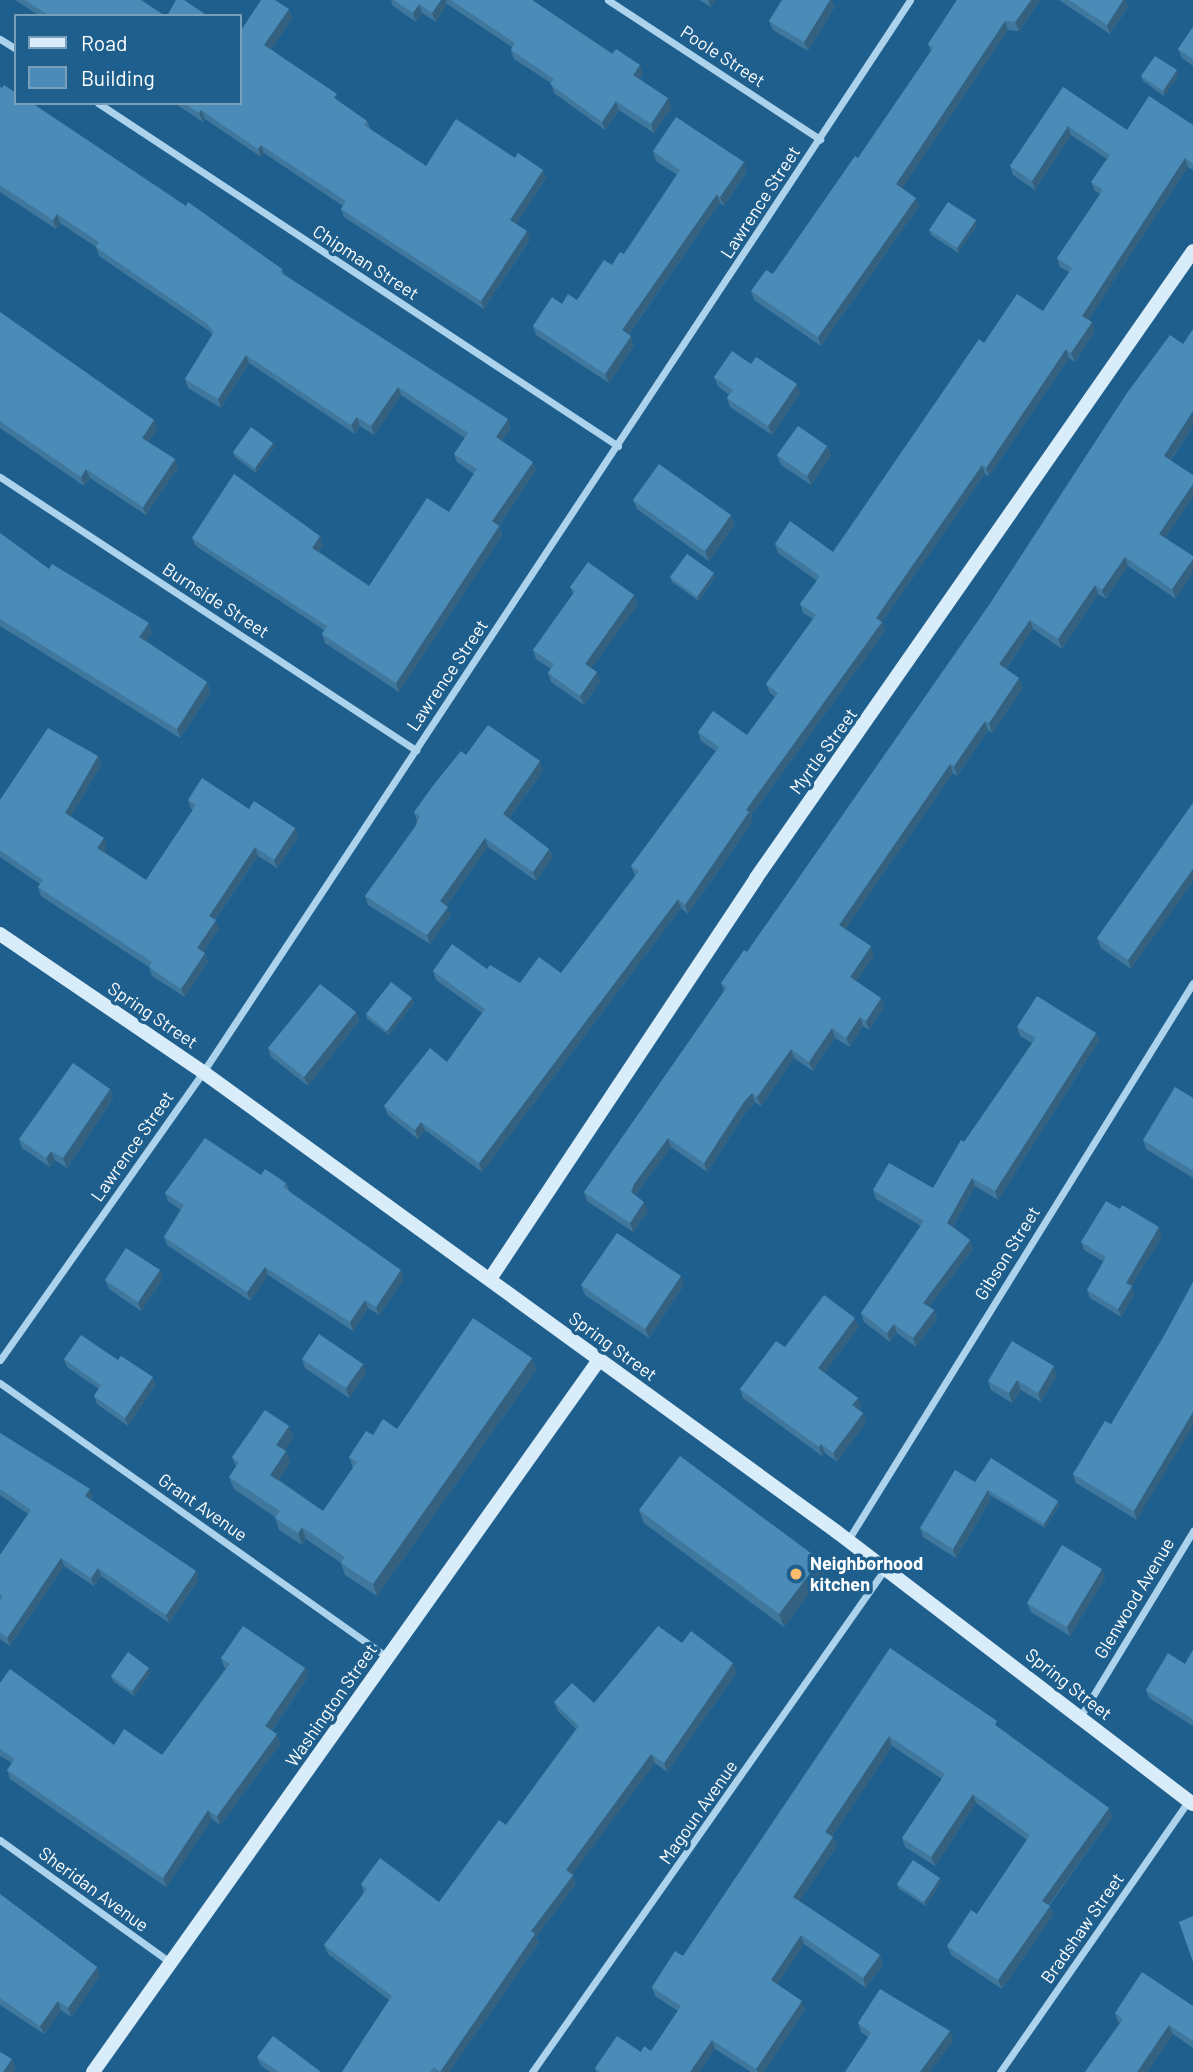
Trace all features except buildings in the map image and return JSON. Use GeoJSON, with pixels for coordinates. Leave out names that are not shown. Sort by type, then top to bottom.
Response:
{"type":"FeatureCollection","features":[{"type":"Feature","properties":{"kind":"street","name":"Poole Street"},"geometry":{"type":"LineString","coordinates":[[608,0],[820,139]]}},
{"type":"Feature","properties":{"kind":"street","name":"Lawrence Street"},"geometry":{"type":"LineString","coordinates":[[0,1360],[203,1073],[910,0]]}},
{"type":"Feature","properties":{"kind":"street","name":"Chipman Street"},"geometry":{"type":"LineString","coordinates":[[101,105],[618,446]]}},
{"type":"Feature","properties":{"kind":"street","name":"Myrtle Street"},"geometry":{"type":"LineString","coordinates":[[489,1279],[756,878],[1193,251]]}},
{"type":"Feature","properties":{"kind":"street","name":"Burnside Street"},"geometry":{"type":"LineString","coordinates":[[0,477],[415,750]]}},
{"type":"Feature","properties":{"kind":"street","name":"Spring Street"},"geometry":{"type":"LineString","coordinates":[[0,934],[203,1073],[886,1568],[1191,1802]]}},
{"type":"Feature","properties":{"kind":"street","name":"Gibson Street"},"geometry":{"type":"LineString","coordinates":[[847,1541],[1193,983]]}},
{"type":"Feature","properties":{"kind":"street","name":"Washington Street"},"geometry":{"type":"LineString","coordinates":[[93,2072],[599,1360]]}},
{"type":"Feature","properties":{"kind":"street","name":"Grant Avenue"},"geometry":{"type":"LineString","coordinates":[[0,1383],[388,1657]]}},
{"type":"Feature","properties":{"kind":"street","name":"Glenwood Avenue"},"geometry":{"type":"LineString","coordinates":[[1080,1717],[1193,1531]]}},
{"type":"Feature","properties":{"kind":"street","name":"Magoun Avenue"},"geometry":{"type":"LineString","coordinates":[[532,2072],[886,1568]]}},
{"type":"Feature","properties":{"kind":"street","name":"Bradshaw Street"},"geometry":{"type":"LineString","coordinates":[[1000,2072],[1191,1802]]}},
{"type":"Feature","properties":{"kind":"street","name":"Sheridan Avenue"},"geometry":{"type":"LineString","coordinates":[[0,1840],[171,1963]]}},
{"type":"Feature","properties":{"kind":"place","name":"Neighborhood kitchen"},"geometry":{"type":"Point","coordinates":[796,1574]}}]}
